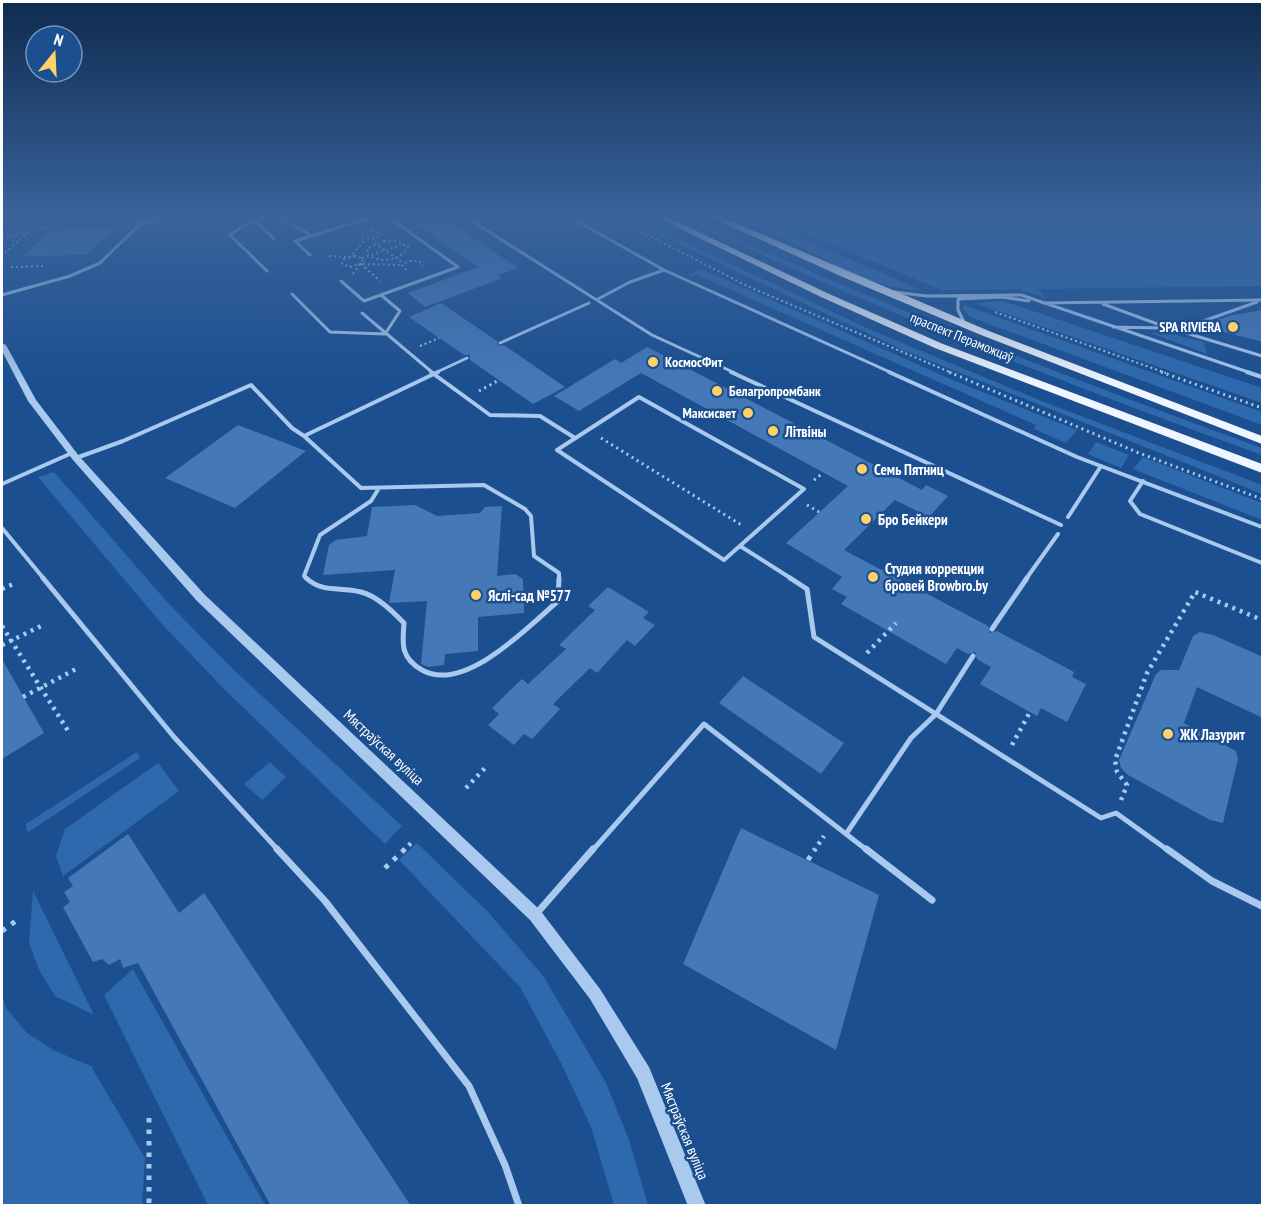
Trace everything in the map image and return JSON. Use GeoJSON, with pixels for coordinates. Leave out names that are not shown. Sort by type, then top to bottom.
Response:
{"type":"FeatureCollection","features":[{"type":"Feature","properties":{"kind":"main road","name":"праспект Пераможцаў"},"geometry":{"type":"LineString","coordinates":[[777,272],[939,345],[1263,469]]}},
{"type":"Feature","properties":{"kind":"main road","name":"праспект Пераможцаў"},"geometry":{"type":"LineString","coordinates":[[835,272],[975,331],[1263,440]]}},
{"type":"Feature","properties":{"kind":"street","name":"Мястраўская вуліца"},"geometry":{"type":"LineString","coordinates":[[2,345],[32,401],[74,455],[201,597],[535,915],[596,994],[643,1073],[697,1206]]}},
{"type":"Feature","properties":{"kind":"lane"},"geometry":{"type":"LineString","coordinates":[[2,295],[78,272]]}},
{"type":"Feature","properties":{"kind":"lane"},"geometry":{"type":"LineString","coordinates":[[341,281],[364,301],[443,272]]}},
{"type":"Feature","properties":{"kind":"lane"},"geometry":{"type":"LineString","coordinates":[[553,272],[652,335],[1061,525]]}},
{"type":"Feature","properties":{"kind":"lane"},"geometry":{"type":"LineString","coordinates":[[598,299],[630,282],[657,272]]}},
{"type":"Feature","properties":{"kind":"lane"},"geometry":{"type":"LineString","coordinates":[[669,272],[1101,466],[1263,527]]}},
{"type":"Feature","properties":{"kind":"lane"},"geometry":{"type":"LineString","coordinates":[[861,284],[915,294],[1000,292],[1021,295],[1039,303],[1263,377]]}},
{"type":"Feature","properties":{"kind":"lane"},"geometry":{"type":"LineString","coordinates":[[292,294],[330,332],[385,334]]}},
{"type":"Feature","properties":{"kind":"lane"},"geometry":{"type":"LineString","coordinates":[[381,295],[400,311],[385,334]]}},
{"type":"Feature","properties":{"kind":"lane"},"geometry":{"type":"LineString","coordinates":[[975,331],[962,320],[958,299],[1002,297],[1039,303],[1263,301]]}},
{"type":"Feature","properties":{"kind":"lane"},"geometry":{"type":"LineString","coordinates":[[1111,327],[1171,329],[1195,324],[1263,301]]}},
{"type":"Feature","properties":{"kind":"lane"},"geometry":{"type":"LineString","coordinates":[[1098,302],[1171,329],[1263,357]]}},
{"type":"Feature","properties":{"kind":"lane"},"geometry":{"type":"LineString","coordinates":[[500,343],[589,303]]}},
{"type":"Feature","properties":{"kind":"lane"},"geometry":{"type":"LineString","coordinates":[[362,314],[435,375],[490,415],[540,416],[575,438]]}},
{"type":"Feature","properties":{"kind":"lane"},"geometry":{"type":"LineString","coordinates":[[304,436],[467,358]]}},
{"type":"Feature","properties":{"kind":"lane"},"geometry":{"type":"LineString","coordinates":[[2,484],[74,455],[123,441],[250,386],[292,428],[304,436],[361,488],[484,485],[525,509],[531,516],[534,556],[559,573],[558,601],[492,658],[483,659],[451,677],[430,676],[404,658],[400,650],[404,623],[401,620],[367,594],[356,591],[327,591],[314,587],[304,576],[320,535],[372,501],[379,488]]}},
{"type":"Feature","properties":{"kind":"lane"},"geometry":{"type":"LineString","coordinates":[[639,397],[804,489],[724,560],[557,450],[588,430],[639,397]]}},
{"type":"Feature","properties":{"kind":"lane"},"geometry":{"type":"LineString","coordinates":[[1068,517],[1101,466]]}},
{"type":"Feature","properties":{"kind":"lane"},"geometry":{"type":"LineString","coordinates":[[1143,481],[1130,501],[1140,514],[1263,563]]}},
{"type":"Feature","properties":{"kind":"lane"},"geometry":{"type":"LineString","coordinates":[[2,528],[174,737],[325,901],[393,984],[469,1086],[505,1165],[519,1206]]}},
{"type":"Feature","properties":{"kind":"lane"},"geometry":{"type":"LineString","coordinates":[[992,629],[1058,534]]}},
{"type":"Feature","properties":{"kind":"lane"},"geometry":{"type":"LineString","coordinates":[[740,546],[807,589],[814,637],[1101,818],[1116,813],[1212,881],[1263,906]]}},
{"type":"Feature","properties":{"kind":"lane"},"geometry":{"type":"LineString","coordinates":[[846,834],[911,738],[936,714],[973,656]]}},
{"type":"Feature","properties":{"kind":"lane"},"geometry":{"type":"LineString","coordinates":[[535,915],[704,724],[932,900]]}},
{"type":"Feature","properties":{"kind":"path"},"geometry":{"type":"LineString","coordinates":[[370,272],[392,291]]}},
{"type":"Feature","properties":{"kind":"path"},"geometry":{"type":"LineString","coordinates":[[988,310],[1263,408]]}},
{"type":"Feature","properties":{"kind":"path"},"geometry":{"type":"LineString","coordinates":[[588,430],[754,533]]}},
{"type":"Feature","properties":{"kind":"path"},"geometry":{"type":"LineString","coordinates":[[2,589],[13,584]]}},
{"type":"Feature","properties":{"kind":"path"},"geometry":{"type":"LineString","coordinates":[[1116,813],[1127,785],[1118,772],[1115,760],[1147,673],[1158,658],[1195,592],[1263,620]]}},
{"type":"Feature","properties":{"kind":"path"},"geometry":{"type":"LineString","coordinates":[[855,664],[896,623]]}},
{"type":"Feature","properties":{"kind":"path"},"geometry":{"type":"LineString","coordinates":[[2,626],[70,734]]}},
{"type":"Feature","properties":{"kind":"path"},"geometry":{"type":"LineString","coordinates":[[2,645],[41,626]]}},
{"type":"Feature","properties":{"kind":"path"},"geometry":{"type":"LineString","coordinates":[[23,698],[76,669]]}},
{"type":"Feature","properties":{"kind":"path"},"geometry":{"type":"LineString","coordinates":[[1005,757],[1030,712]]}},
{"type":"Feature","properties":{"kind":"path"},"geometry":{"type":"LineString","coordinates":[[466,788],[486,767]]}},
{"type":"Feature","properties":{"kind":"path"},"geometry":{"type":"LineString","coordinates":[[808,860],[832,824]]}},
{"type":"Feature","properties":{"kind":"path"},"geometry":{"type":"LineString","coordinates":[[385,868],[412,842]]}},
{"type":"Feature","properties":{"kind":"path"},"geometry":{"type":"LineString","coordinates":[[2,931],[20,918]]}},
{"type":"Feature","properties":{"kind":"path"},"geometry":{"type":"LineString","coordinates":[[149,1118],[149,1206]]}},
{"type":"Feature","properties":{"kind":"shaded area"},"geometry":{"type":"Polygon","coordinates":[[[695,272],[709,272],[953,380],[1077,430],[1066,443],[1034,429],[1036,425],[697,275],[688,276],[695,272]]]}},
{"type":"Feature","properties":{"kind":"shaded area"},"geometry":{"type":"Polygon","coordinates":[[[738,272],[749,272],[869,329],[1044,402],[1262,485],[1262,494],[903,350],[738,272]]]}},
{"type":"Feature","properties":{"kind":"shaded area"},"geometry":{"type":"Polygon","coordinates":[[[801,272],[814,272],[972,338],[1262,448],[1262,455],[967,343],[801,272]]]}},
{"type":"Feature","properties":{"kind":"shaded area"},"geometry":{"type":"Polygon","coordinates":[[[851,272],[880,272],[921,290],[902,289],[851,272]]]}},
{"type":"Feature","properties":{"kind":"shaded area"},"geometry":{"type":"Polygon","coordinates":[[[899,272],[1262,272],[1262,286],[1037,289],[1045,298],[1020,289],[941,290],[899,272]]]}},
{"type":"Feature","properties":{"kind":"shaded area"},"geometry":{"type":"Polygon","coordinates":[[[1003,301],[1262,388],[1262,403],[975,303],[1003,301]]]}},
{"type":"Feature","properties":{"kind":"shaded area"},"geometry":{"type":"Polygon","coordinates":[[[964,305],[1262,412],[1262,425],[986,323],[969,316],[963,309],[964,305]]]}},
{"type":"Feature","properties":{"kind":"shaded area"},"geometry":{"type":"Polygon","coordinates":[[[1164,332],[1204,342],[1207,354],[1151,333],[1164,332]]]}},
{"type":"Feature","properties":{"kind":"shaded area"},"geometry":{"type":"Polygon","coordinates":[[[1096,442],[1129,455],[1121,468],[1088,454],[1096,442]]]}},
{"type":"Feature","properties":{"kind":"shaded area"},"geometry":{"type":"Polygon","coordinates":[[[1143,457],[1262,503],[1262,520],[1133,469],[1143,457]]]}},
{"type":"Feature","properties":{"kind":"shaded area"},"geometry":{"type":"Polygon","coordinates":[[[54,472],[168,603],[233,669],[402,826],[385,844],[225,690],[161,623],[38,477],[54,472]]]}},
{"type":"Feature","properties":{"kind":"shaded area"},"geometry":{"type":"Polygon","coordinates":[[[137,752],[140,758],[27,833],[26,824],[137,752]]]}},
{"type":"Feature","properties":{"kind":"shaded area"},"geometry":{"type":"Polygon","coordinates":[[[270,762],[286,777],[262,800],[244,784],[270,762]]]}},
{"type":"Feature","properties":{"kind":"shaded area"},"geometry":{"type":"Polygon","coordinates":[[[158,763],[179,791],[63,876],[56,856],[65,829],[158,763]]]}},
{"type":"Feature","properties":{"kind":"shaded area"},"geometry":{"type":"Polygon","coordinates":[[[417,843],[489,913],[544,977],[606,1083],[629,1140],[648,1205],[614,1205],[591,1127],[561,1063],[520,987],[399,860],[417,843]]]}},
{"type":"Feature","properties":{"kind":"shaded area"},"geometry":{"type":"Polygon","coordinates":[[[33,891],[94,1015],[55,996],[39,970],[29,943],[33,891]]]}},
{"type":"Feature","properties":{"kind":"shaded area"},"geometry":{"type":"Polygon","coordinates":[[[133,969],[265,1205],[208,1205],[104,995],[133,969]]]}},
{"type":"Feature","properties":{"kind":"shaded area"},"geometry":{"type":"Polygon","coordinates":[[[2,993],[6,1008],[27,1033],[55,1051],[91,1066],[145,1158],[142,1205],[2,1205],[2,993]]]}},
{"type":"Feature","properties":{"kind":"building"},"geometry":{"type":"Polygon","coordinates":[[[464,272],[506,272],[499,275],[500,279],[425,307],[408,293],[464,272]]]}},
{"type":"Feature","properties":{"kind":"building"},"geometry":{"type":"Polygon","coordinates":[[[441,303],[497,341],[498,346],[504,345],[565,387],[533,404],[470,360],[470,355],[464,355],[409,317],[441,303]]]}},
{"type":"Feature","properties":{"kind":"building"},"geometry":{"type":"Polygon","coordinates":[[[1263,310],[1263,342],[1200,326],[1232,315],[1263,310]]]}},
{"type":"Feature","properties":{"kind":"building"},"geometry":{"type":"Polygon","coordinates":[[[647,347],[922,490],[926,485],[948,496],[929,517],[895,500],[844,550],[988,626],[990,633],[997,631],[1074,672],[1072,677],[1086,684],[1067,722],[1041,708],[1037,716],[980,684],[991,667],[977,659],[975,652],[968,654],[957,648],[946,664],[841,604],[847,597],[832,589],[842,577],[786,543],[848,486],[641,373],[579,411],[554,396],[615,359],[621,363],[647,347]]]}},
{"type":"Feature","properties":{"kind":"building"},"geometry":{"type":"Polygon","coordinates":[[[238,425],[306,451],[235,508],[165,478],[238,425]]]}},
{"type":"Feature","properties":{"kind":"building"},"geometry":{"type":"Polygon","coordinates":[[[415,505],[437,516],[480,513],[485,507],[502,506],[497,576],[515,574],[523,579],[524,613],[478,617],[478,651],[445,654],[444,665],[428,667],[421,664],[427,601],[389,603],[395,570],[323,575],[329,545],[336,540],[367,536],[372,507],[415,505]]]}},
{"type":"Feature","properties":{"kind":"building"},"geometry":{"type":"Polygon","coordinates":[[[608,587],[649,612],[643,618],[655,625],[635,646],[627,640],[597,673],[590,668],[553,704],[560,709],[532,739],[524,734],[514,745],[488,725],[499,714],[492,708],[522,679],[528,684],[566,649],[559,645],[595,610],[588,606],[608,587]]]}},
{"type":"Feature","properties":{"kind":"building","name":"ЖК Лазурит"},"geometry":{"type":"Polygon","coordinates":[[[1200,632],[1213,635],[1263,657],[1263,718],[1197,687],[1184,723],[1236,751],[1238,759],[1223,823],[1210,820],[1128,775],[1121,768],[1119,760],[1156,674],[1161,670],[1179,670],[1193,636],[1200,632]]]}},
{"type":"Feature","properties":{"kind":"building"},"geometry":{"type":"Polygon","coordinates":[[[2,659],[44,733],[2,759],[2,659]]]}},
{"type":"Feature","properties":{"kind":"building"},"geometry":{"type":"Polygon","coordinates":[[[743,676],[844,743],[821,774],[719,703],[743,676]]]}},
{"type":"Feature","properties":{"kind":"building"},"geometry":{"type":"Polygon","coordinates":[[[741,828],[879,895],[836,1050],[683,964],[741,828]]]}},
{"type":"Feature","properties":{"kind":"building"},"geometry":{"type":"Polygon","coordinates":[[[128,834],[179,913],[204,893],[411,1206],[271,1206],[138,963],[123,968],[120,959],[109,965],[102,959],[93,962],[63,907],[70,902],[64,892],[73,886],[68,878],[128,834]]]}},
{"type":"Feature","properties":{"kind":"place","name":"SPA RIVIERA"},"geometry":{"type":"Point","coordinates":[1233,327]}},
{"type":"Feature","properties":{"kind":"place","name":"КосмосФит"},"geometry":{"type":"Point","coordinates":[653,362]}},
{"type":"Feature","properties":{"kind":"place","name":"Белагропромбанк"},"geometry":{"type":"Point","coordinates":[717,391]}},
{"type":"Feature","properties":{"kind":"place","name":"Максисвет"},"geometry":{"type":"Point","coordinates":[748,413]}},
{"type":"Feature","properties":{"kind":"place","name":"Літвіны"},"geometry":{"type":"Point","coordinates":[773,431]}},
{"type":"Feature","properties":{"kind":"place","name":"Семь Пятниц"},"geometry":{"type":"Point","coordinates":[862,469]}},
{"type":"Feature","properties":{"kind":"place","name":"Бро Бейкери"},"geometry":{"type":"Point","coordinates":[866,519]}},
{"type":"Feature","properties":{"kind":"place","name":"Студия коррекции бровей Browbro.by"},"geometry":{"type":"Point","coordinates":[873,577]}},
{"type":"Feature","properties":{"kind":"place","name":"Яслі-сад №577"},"geometry":{"type":"Point","coordinates":[476,595]}},
{"type":"Feature","properties":{"kind":"place","name":"ЖК Лазурит"},"geometry":{"type":"Point","coordinates":[1168,734]}}]}
